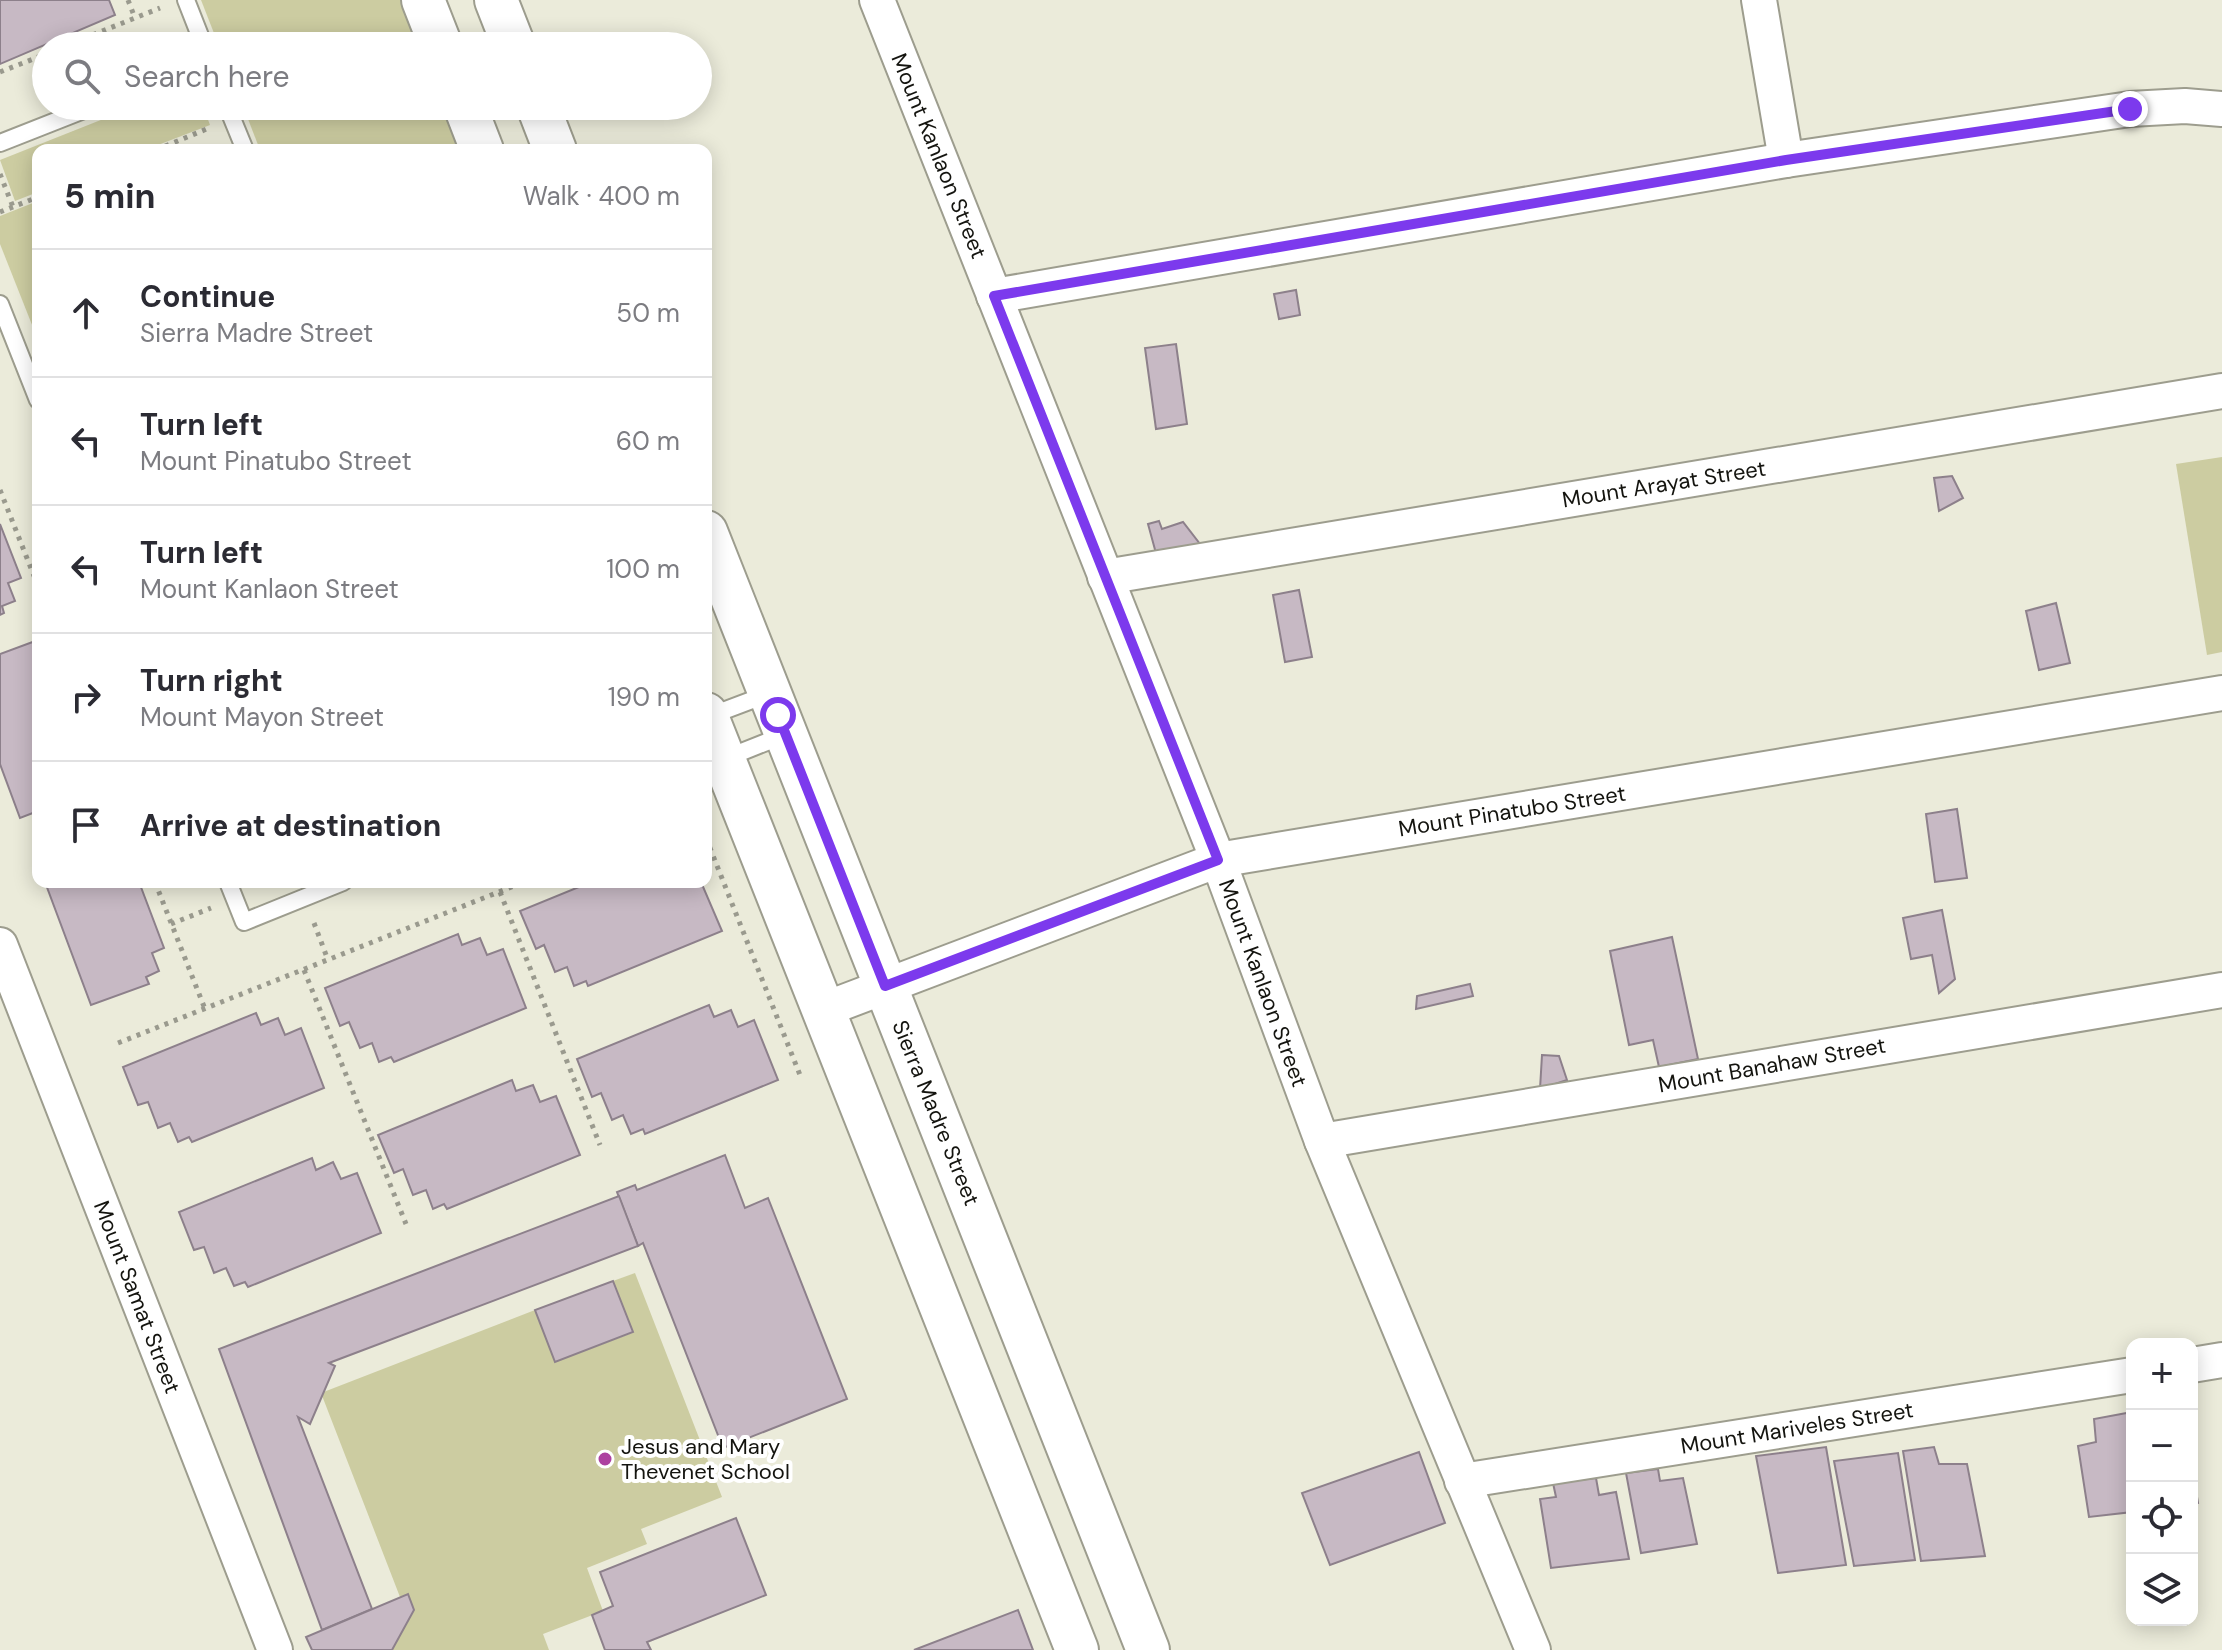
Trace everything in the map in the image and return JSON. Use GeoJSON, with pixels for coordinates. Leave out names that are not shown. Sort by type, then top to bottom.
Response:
{"type":"FeatureCollection","features":[{"type":"Feature","properties":{"kind":"street"},"geometry":{"type":"LineString","coordinates":[[423,0],[436,32]]}},
{"type":"Feature","properties":{"kind":"street"},"geometry":{"type":"LineString","coordinates":[[496,0],[509,32]]}},
{"type":"Feature","properties":{"kind":"street","name":"Mount Kanlaon Street"},"geometry":{"type":"LineString","coordinates":[[877,0],[1218,860],[1322,1141],[1533,1650]]}},
{"type":"Feature","properties":{"kind":"street"},"geometry":{"type":"LineString","coordinates":[[1759,0],[1786,160]]}},
{"type":"Feature","properties":{"kind":"street"},"geometry":{"type":"LineString","coordinates":[[994,296],[1786,160],[2130,109],[2185,106],[2222,109]]}},
{"type":"Feature","properties":{"kind":"street"},"geometry":{"type":"LineString","coordinates":[[470,120],[480,144]]}},
{"type":"Feature","properties":{"kind":"street"},"geometry":{"type":"LineString","coordinates":[[543,120],[553,144]]}},
{"type":"Feature","properties":{"kind":"street","name":"Mount Arayat Street"},"geometry":{"type":"LineString","coordinates":[[1105,577],[2222,391]]}},
{"type":"Feature","properties":{"kind":"street","name":"Sierra Madre Street"},"geometry":{"type":"LineString","coordinates":[[712,547],[1148,1650]]}},
{"type":"Feature","properties":{"kind":"street","name":"Mount Pinatubo Street"},"geometry":{"type":"LineString","coordinates":[[823,1010],[1218,860],[2222,693]]}},
{"type":"Feature","properties":{"kind":"street"},"geometry":{"type":"LineString","coordinates":[[715,762],[823,1010],[1077,1650]]}},
{"type":"Feature","properties":{"kind":"street","name":"Mount Samat Street"},"geometry":{"type":"LineString","coordinates":[[0,945],[275,1650]]}},
{"type":"Feature","properties":{"kind":"street","name":"Mount Banahaw Street"},"geometry":{"type":"LineString","coordinates":[[1322,1141],[2222,990]]}},
{"type":"Feature","properties":{"kind":"street"},"geometry":{"type":"LineString","coordinates":[[2198,1364],[2222,1360]]}},
{"type":"Feature","properties":{"kind":"street","name":"Mount Mariveles Street"},"geometry":{"type":"LineString","coordinates":[[1462,1481],[2126,1376]]}},
{"type":"Feature","properties":{"kind":"lane"},"geometry":{"type":"LineString","coordinates":[[186,0],[199,32]]}},
{"type":"Feature","properties":{"kind":"lane"},"geometry":{"type":"LineString","coordinates":[[0,143],[58,120]]}},
{"type":"Feature","properties":{"kind":"lane"},"geometry":{"type":"LineString","coordinates":[[233,120],[243,144]]}},
{"type":"Feature","properties":{"kind":"lane"},"geometry":{"type":"LineString","coordinates":[[0,304],[32,385]]}},
{"type":"Feature","properties":{"kind":"lane"},"geometry":{"type":"LineString","coordinates":[[712,715],[769,693]]}},
{"type":"Feature","properties":{"kind":"lane"},"geometry":{"type":"LineString","coordinates":[[715,762],[786,734]]}},
{"type":"Feature","properties":{"kind":"lane"},"geometry":{"type":"LineString","coordinates":[[230,888],[244,922],[328,888]]}},
{"type":"Feature","properties":{"kind":"path"},"geometry":{"type":"LineString","coordinates":[[128,0],[135,18]]}},
{"type":"Feature","properties":{"kind":"path"},"geometry":{"type":"LineString","coordinates":[[100,32],[168,5]]}},
{"type":"Feature","properties":{"kind":"path"},"geometry":{"type":"LineString","coordinates":[[0,72],[32,59]]}},
{"type":"Feature","properties":{"kind":"path"},"geometry":{"type":"LineString","coordinates":[[168,144],[214,120]]}},
{"type":"Feature","properties":{"kind":"path"},"geometry":{"type":"LineString","coordinates":[[0,174],[13,207]]}},
{"type":"Feature","properties":{"kind":"path"},"geometry":{"type":"LineString","coordinates":[[0,212],[32,199]]}},
{"type":"Feature","properties":{"kind":"path"},"geometry":{"type":"LineString","coordinates":[[0,490],[32,571]]}},
{"type":"Feature","properties":{"kind":"path"},"geometry":{"type":"LineString","coordinates":[[712,853],[800,1075]]}},
{"type":"Feature","properties":{"kind":"path"},"geometry":{"type":"LineString","coordinates":[[157,888],[205,1009]]}},
{"type":"Feature","properties":{"kind":"path"},"geometry":{"type":"LineString","coordinates":[[118,1043],[510,888]]}},
{"type":"Feature","properties":{"kind":"path"},"geometry":{"type":"LineString","coordinates":[[500,892],[600,1145]]}},
{"type":"Feature","properties":{"kind":"path"},"geometry":{"type":"LineString","coordinates":[[304,898],[328,960]]}},
{"type":"Feature","properties":{"kind":"path"},"geometry":{"type":"LineString","coordinates":[[171,924],[234,899]]}},
{"type":"Feature","properties":{"kind":"path"},"geometry":{"type":"LineString","coordinates":[[304,970],[406,1224]]}},
{"type":"Feature","properties":{"kind":"green space"},"geometry":{"type":"Polygon","coordinates":[[[201,0],[401,0],[414,32],[214,32],[201,0]]]}},
{"type":"Feature","properties":{"kind":"green space"},"geometry":{"type":"Polygon","coordinates":[[[101,120],[208,120],[210,125],[161,144],[40,144],[101,120]]]}},
{"type":"Feature","properties":{"kind":"green space"},"geometry":{"type":"Polygon","coordinates":[[[248,120],[448,120],[458,144],[258,144],[248,120]]]}},
{"type":"Feature","properties":{"kind":"green space"},"geometry":{"type":"Polygon","coordinates":[[[32,147],[32,194],[15,201],[0,160],[32,147]]]}},
{"type":"Feature","properties":{"kind":"green space"},"geometry":{"type":"Polygon","coordinates":[[[32,203],[32,325],[0,244],[0,216],[32,203]]]}},
{"type":"Feature","properties":{"kind":"green space"},"geometry":{"type":"Polygon","coordinates":[[[2222,457],[2222,652],[2207,655],[2176,464],[2222,457]]]}},
{"type":"Feature","properties":{"kind":"green space"},"geometry":{"type":"Polygon","coordinates":[[[635,1273],[722,1497],[641,1529],[647,1544],[587,1568],[603,1611],[543,1634],[549,1650],[392,1650],[414,1610],[408,1594],[400,1597],[321,1393],[535,1310],[555,1362],[632,1333],[613,1281],[635,1273]]]}},
{"type":"Feature","properties":{"kind":"building"},"geometry":{"type":"Polygon","coordinates":[[[0,0],[109,0],[115,15],[75,32],[32,32],[32,50],[0,64],[0,0]]]}},
{"type":"Feature","properties":{"kind":"building"},"geometry":{"type":"Polygon","coordinates":[[[1296,290],[1300,315],[1279,319],[1274,294],[1296,290]]]}},
{"type":"Feature","properties":{"kind":"building"},"geometry":{"type":"Polygon","coordinates":[[[1176,344],[1187,424],[1156,429],[1145,348],[1176,344]]]}},
{"type":"Feature","properties":{"kind":"building"},"geometry":{"type":"Polygon","coordinates":[[[1952,476],[1963,498],[1939,511],[1934,478],[1952,476]]]}},
{"type":"Feature","properties":{"kind":"building"},"geometry":{"type":"Polygon","coordinates":[[[1159,521],[1162,529],[1183,522],[1200,544],[1157,557],[1148,524],[1159,521]]]}},
{"type":"Feature","properties":{"kind":"building"},"geometry":{"type":"Polygon","coordinates":[[[0,524],[21,578],[8,583],[15,601],[2,606],[4,613],[0,615],[0,524]]]}},
{"type":"Feature","properties":{"kind":"building"},"geometry":{"type":"Polygon","coordinates":[[[1299,590],[1312,657],[1285,662],[1273,595],[1299,590]]]}},
{"type":"Feature","properties":{"kind":"building"},"geometry":{"type":"Polygon","coordinates":[[[2056,603],[2070,663],[2039,670],[2026,611],[2056,603]]]}},
{"type":"Feature","properties":{"kind":"building"},"geometry":{"type":"Polygon","coordinates":[[[32,642],[32,813],[20,818],[0,764],[0,654],[32,642]]]}},
{"type":"Feature","properties":{"kind":"building"},"geometry":{"type":"Polygon","coordinates":[[[1957,809],[1967,878],[1935,882],[1926,814],[1957,809]]]}},
{"type":"Feature","properties":{"kind":"building"},"geometry":{"type":"Polygon","coordinates":[[[47,888],[141,888],[164,948],[152,953],[159,971],[146,977],[149,984],[91,1005],[47,888]]]}},
{"type":"Feature","properties":{"kind":"building"},"geometry":{"type":"Polygon","coordinates":[[[576,888],[704,888],[722,931],[588,986],[586,981],[574,986],[567,967],[555,972],[544,945],[536,949],[520,911],[576,888]]]}},
{"type":"Feature","properties":{"kind":"building"},"geometry":{"type":"Polygon","coordinates":[[[1942,910],[1955,979],[1939,993],[1932,955],[1911,959],[1903,918],[1942,910]]]}},
{"type":"Feature","properties":{"kind":"building"},"geometry":{"type":"Polygon","coordinates":[[[458,934],[462,945],[480,938],[487,955],[503,949],[526,1008],[394,1062],[391,1057],[379,1062],[372,1043],[360,1048],[349,1022],[340,1026],[325,988],[458,934]]]}},
{"type":"Feature","properties":{"kind":"building"},"geometry":{"type":"Polygon","coordinates":[[[1672,937],[1698,1059],[1659,1067],[1653,1040],[1629,1045],[1610,951],[1672,937]]]}},
{"type":"Feature","properties":{"kind":"building"},"geometry":{"type":"Polygon","coordinates":[[[1470,984],[1473,996],[1416,1009],[1417,996],[1470,984]]]}},
{"type":"Feature","properties":{"kind":"building"},"geometry":{"type":"Polygon","coordinates":[[[709,1005],[714,1017],[731,1010],[738,1027],[754,1020],[778,1080],[645,1134],[643,1129],[631,1134],[623,1115],[612,1120],[601,1093],[592,1097],[577,1059],[709,1005]]]}},
{"type":"Feature","properties":{"kind":"building"},"geometry":{"type":"Polygon","coordinates":[[[256,1013],[261,1025],[278,1018],[285,1035],[301,1028],[324,1088],[192,1142],[189,1137],[178,1142],[170,1123],[158,1128],[148,1102],[138,1105],[123,1067],[256,1013]]]}},
{"type":"Feature","properties":{"kind":"building"},"geometry":{"type":"Polygon","coordinates":[[[1542,1055],[1559,1056],[1567,1080],[1540,1089],[1542,1055]]]}},
{"type":"Feature","properties":{"kind":"building"},"geometry":{"type":"Polygon","coordinates":[[[512,1080],[516,1091],[533,1085],[540,1102],[556,1096],[580,1155],[447,1209],[444,1204],[433,1209],[426,1190],[413,1195],[403,1169],[394,1173],[378,1135],[512,1080]]]}},
{"type":"Feature","properties":{"kind":"building"},"geometry":{"type":"Polygon","coordinates":[[[725,1155],[745,1208],[768,1198],[847,1399],[723,1448],[643,1243],[638,1246],[617,1192],[635,1185],[637,1190],[725,1155]]]}},
{"type":"Feature","properties":{"kind":"building"},"geometry":{"type":"Polygon","coordinates":[[[312,1158],[316,1170],[333,1162],[341,1179],[357,1173],[381,1233],[248,1287],[245,1282],[234,1286],[226,1268],[214,1273],[204,1247],[194,1250],[179,1212],[312,1158]]]}},
{"type":"Feature","properties":{"kind":"building"},"geometry":{"type":"Polygon","coordinates":[[[619,1196],[638,1246],[329,1363],[335,1366],[310,1424],[298,1417],[372,1609],[322,1630],[219,1349],[619,1196]]]}},
{"type":"Feature","properties":{"kind":"building"},"geometry":{"type":"Polygon","coordinates":[[[613,1281],[633,1332],[555,1362],[535,1310],[613,1281]]]}},
{"type":"Feature","properties":{"kind":"building"},"geometry":{"type":"Polygon","coordinates":[[[2126,1413],[2126,1513],[2089,1517],[2078,1446],[2096,1442],[2094,1419],[2126,1413]]]}},
{"type":"Feature","properties":{"kind":"building"},"geometry":{"type":"Polygon","coordinates":[[[1826,1447],[1846,1565],[1778,1573],[1756,1456],[1826,1447]]]}},
{"type":"Feature","properties":{"kind":"building"},"geometry":{"type":"Polygon","coordinates":[[[1934,1447],[1939,1464],[1967,1464],[1985,1556],[1921,1561],[1903,1451],[1934,1447]]]}},
{"type":"Feature","properties":{"kind":"building"},"geometry":{"type":"Polygon","coordinates":[[[1419,1452],[1445,1523],[1330,1565],[1302,1493],[1419,1452]]]}},
{"type":"Feature","properties":{"kind":"building"},"geometry":{"type":"Polygon","coordinates":[[[1898,1453],[1915,1560],[1854,1566],[1834,1461],[1898,1453]]]}},
{"type":"Feature","properties":{"kind":"building"},"geometry":{"type":"Polygon","coordinates":[[[1658,1469],[1660,1481],[1683,1478],[1697,1544],[1641,1553],[1626,1473],[1658,1469]]]}},
{"type":"Feature","properties":{"kind":"building"},"geometry":{"type":"Polygon","coordinates":[[[1596,1478],[1599,1495],[1616,1492],[1629,1559],[1551,1568],[1540,1499],[1556,1497],[1553,1483],[1596,1478]]]}},
{"type":"Feature","properties":{"kind":"building"},"geometry":{"type":"Polygon","coordinates":[[[736,1518],[766,1595],[647,1642],[651,1650],[605,1650],[592,1615],[613,1606],[600,1572],[736,1518]]]}},
{"type":"Feature","properties":{"kind":"building"},"geometry":{"type":"Polygon","coordinates":[[[408,1594],[414,1610],[392,1650],[312,1650],[306,1637],[408,1594]]]}},
{"type":"Feature","properties":{"kind":"building"},"geometry":{"type":"Polygon","coordinates":[[[1018,1610],[1033,1650],[914,1650],[1018,1610]]]}},
{"type":"Feature","properties":{"kind":"place","name":"Jesus and Mary Thevenet School"},"geometry":{"type":"Point","coordinates":[605,1459]}},
{"type":"Feature","properties":{"kind":"route"},"geometry":{"type":"LineString","coordinates":[[778,715],[885,986],[1218,860],[994,296],[1786,160],[2130,109]]}}]}
